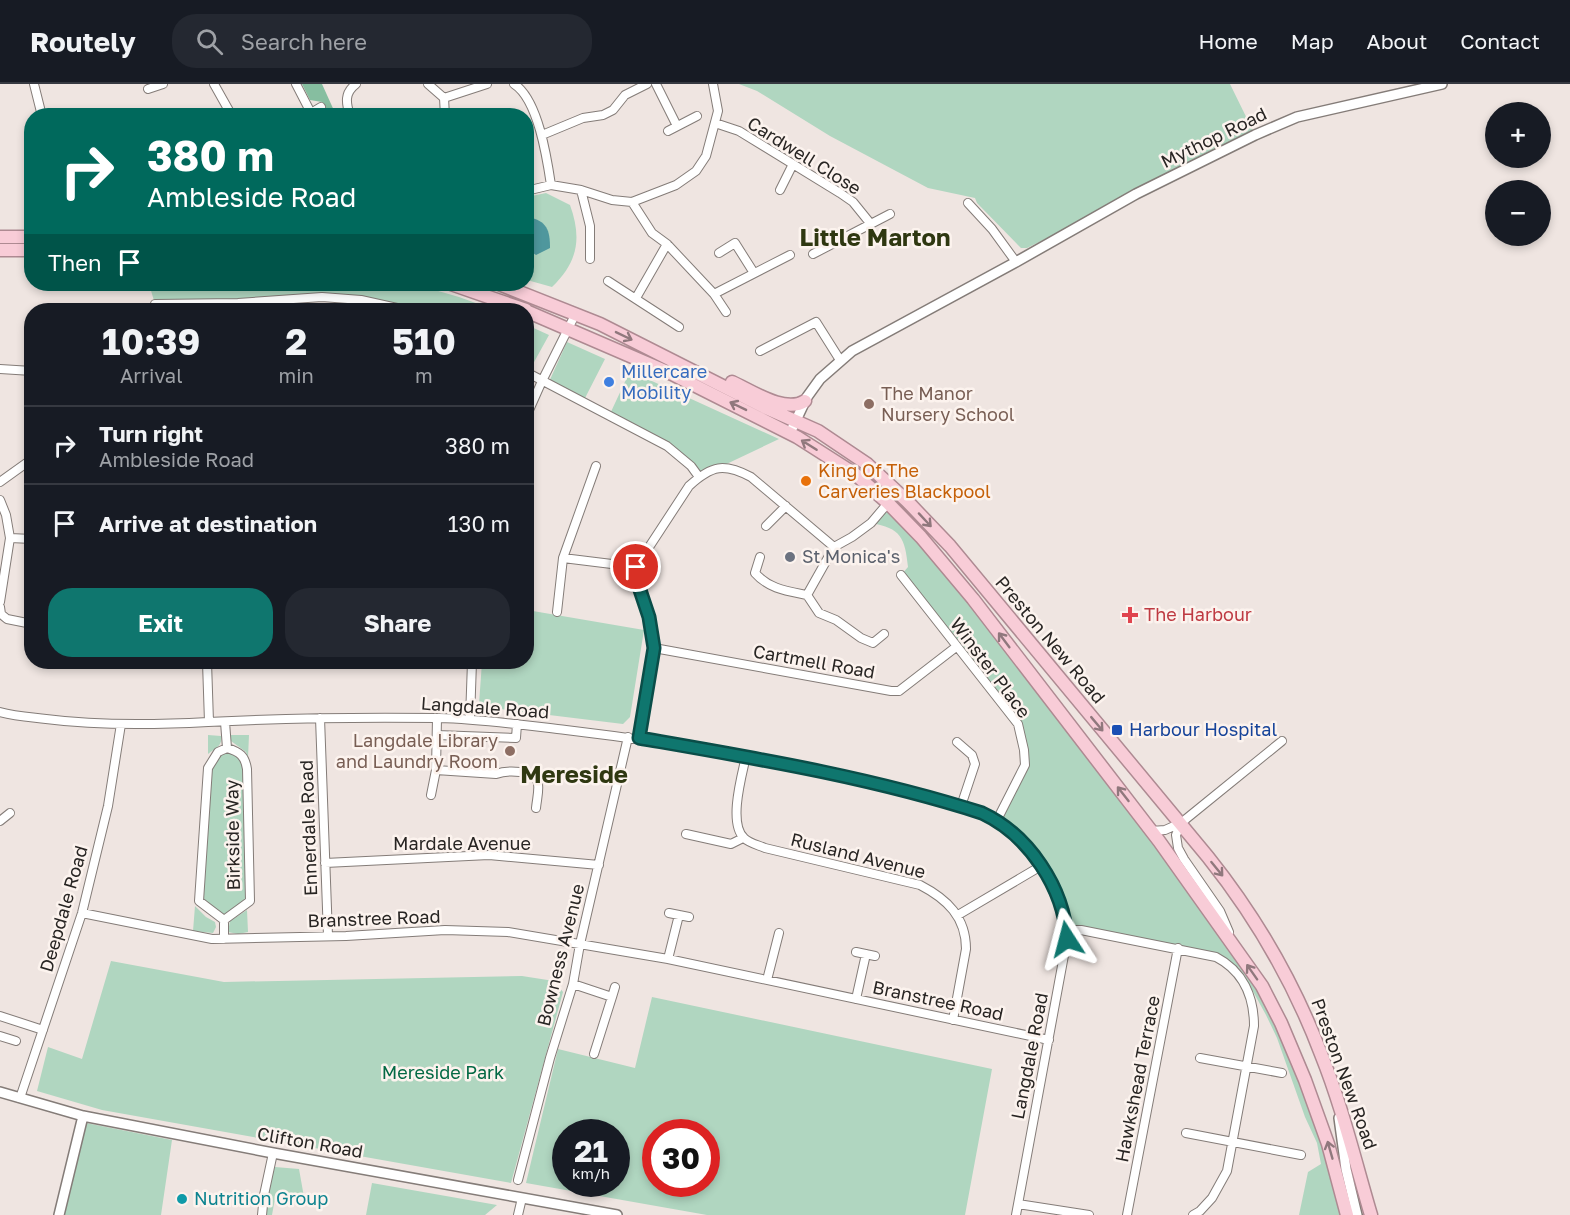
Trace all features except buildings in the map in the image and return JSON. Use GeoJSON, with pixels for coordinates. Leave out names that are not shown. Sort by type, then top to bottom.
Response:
{"type":"FeatureCollection","features":[{"type":"Feature","properties":{"kind":"highway"},"geometry":{"type":"LineString","coordinates":[[0,237],[24,237]]}},
{"type":"Feature","properties":{"kind":"highway"},"geometry":{"type":"LineString","coordinates":[[0,250],[24,250]]}},
{"type":"Feature","properties":{"kind":"highway","name":"Preston New Road"},"geometry":{"type":"LineString","coordinates":[[474,291],[505,303]]}},
{"type":"Feature","properties":{"kind":"highway","name":"Preston New Road"},"geometry":{"type":"LineString","coordinates":[[518,291],[576,313],[764,407],[797,420],[832,440],[867,464],[950,546],[988,595],[1181,824],[1224,878],[1266,939],[1300,1004],[1322,1056],[1371,1215]]}},
{"type":"Feature","properties":{"kind":"highway","name":"Preston New Road"},"geometry":{"type":"LineString","coordinates":[[534,314],[672,374],[790,433],[855,474],[888,503],[944,563],[1151,831],[1262,986],[1281,1023],[1328,1144],[1345,1212]]}},
{"type":"Feature","properties":{"kind":"highway"},"geometry":{"type":"LineString","coordinates":[[708,378],[723,378],[784,406],[795,406],[805,402]]}},
{"type":"Feature","properties":{"kind":"street"},"geometry":{"type":"LineString","coordinates":[[34,84],[40,108]]}},
{"type":"Feature","properties":{"kind":"street"},"geometry":{"type":"LineString","coordinates":[[148,89],[163,84]]}},
{"type":"Feature","properties":{"kind":"street"},"geometry":{"type":"LineString","coordinates":[[214,84],[228,108]]}},
{"type":"Feature","properties":{"kind":"street"},"geometry":{"type":"LineString","coordinates":[[296,84],[308,108]]}},
{"type":"Feature","properties":{"kind":"street"},"geometry":{"type":"LineString","coordinates":[[347,108],[347,94],[356,84]]}},
{"type":"Feature","properties":{"kind":"street"},"geometry":{"type":"LineString","coordinates":[[428,84],[444,98],[445,108]]}},
{"type":"Feature","properties":{"kind":"street"},"geometry":{"type":"LineString","coordinates":[[444,98],[487,84]]}},
{"type":"Feature","properties":{"kind":"street"},"geometry":{"type":"LineString","coordinates":[[514,84],[522,90],[530,108]]}},
{"type":"Feature","properties":{"kind":"street"},"geometry":{"type":"LineString","coordinates":[[542,135],[583,118],[603,115],[613,110],[625,95],[647,84]]}},
{"type":"Feature","properties":{"kind":"street"},"geometry":{"type":"LineString","coordinates":[[656,84],[677,126]]}},
{"type":"Feature","properties":{"kind":"street"},"geometry":{"type":"LineString","coordinates":[[534,189],[551,185],[581,190],[612,200],[632,202],[676,185],[696,171],[706,156],[717,111],[713,84]]}},
{"type":"Feature","properties":{"kind":"street","name":"Mythop Road"},"geometry":{"type":"LineString","coordinates":[[790,433],[805,402],[820,379],[840,360],[864,343],[1136,195],[1297,117],[1442,84]]}},
{"type":"Feature","properties":{"kind":"street"},"geometry":{"type":"LineString","coordinates":[[668,130],[697,116]]}},
{"type":"Feature","properties":{"kind":"street"},"geometry":{"type":"LineString","coordinates":[[534,117],[542,135],[551,185]]}},
{"type":"Feature","properties":{"kind":"street","name":"Cardwell Close"},"geometry":{"type":"LineString","coordinates":[[715,123],[739,131],[853,202],[870,223]]}},
{"type":"Feature","properties":{"kind":"street"},"geometry":{"type":"LineString","coordinates":[[780,190],[793,164]]}},
{"type":"Feature","properties":{"kind":"street"},"geometry":{"type":"LineString","coordinates":[[581,190],[590,226],[590,259]]}},
{"type":"Feature","properties":{"kind":"street"},"geometry":{"type":"LineString","coordinates":[[632,202],[652,233],[667,244],[714,294],[726,312]]}},
{"type":"Feature","properties":{"kind":"street"},"geometry":{"type":"LineString","coordinates":[[968,204],[992,229],[1016,262]]}},
{"type":"Feature","properties":{"kind":"street"},"geometry":{"type":"LineString","coordinates":[[813,254],[890,214]]}},
{"type":"Feature","properties":{"kind":"street"},"geometry":{"type":"LineString","coordinates":[[718,253],[735,243],[754,273]]}},
{"type":"Feature","properties":{"kind":"street"},"geometry":{"type":"LineString","coordinates":[[636,298],[667,244]]}},
{"type":"Feature","properties":{"kind":"street"},"geometry":{"type":"LineString","coordinates":[[714,294],[789,255]]}},
{"type":"Feature","properties":{"kind":"street"},"geometry":{"type":"LineString","coordinates":[[608,281],[679,327]]}},
{"type":"Feature","properties":{"kind":"street"},"geometry":{"type":"LineString","coordinates":[[238,303],[306,297],[328,297],[374,303]]}},
{"type":"Feature","properties":{"kind":"street"},"geometry":{"type":"LineString","coordinates":[[534,399],[576,313]]}},
{"type":"Feature","properties":{"kind":"street"},"geometry":{"type":"LineString","coordinates":[[760,351],[816,322],[840,360]]}},
{"type":"Feature","properties":{"kind":"street"},"geometry":{"type":"LineString","coordinates":[[0,369],[24,370]]}},
{"type":"Feature","properties":{"kind":"street"},"geometry":{"type":"LineString","coordinates":[[534,376],[667,446],[691,466],[699,477]]}},
{"type":"Feature","properties":{"kind":"street"},"geometry":{"type":"LineString","coordinates":[[0,482],[24,465]]}},
{"type":"Feature","properties":{"kind":"street"},"geometry":{"type":"LineString","coordinates":[[557,612],[563,558],[596,466]]}},
{"type":"Feature","properties":{"kind":"street"},"geometry":{"type":"LineString","coordinates":[[639,738],[654,648],[649,617],[636,578],[636,567],[689,486],[699,477],[718,468],[729,467],[751,477],[834,547]]}},
{"type":"Feature","properties":{"kind":"street"},"geometry":{"type":"LineString","coordinates":[[0,500],[6,515],[10,538],[0,602]]}},
{"type":"Feature","properties":{"kind":"street"},"geometry":{"type":"LineString","coordinates":[[807,595],[834,547],[871,523],[888,503]]}},
{"type":"Feature","properties":{"kind":"street"},"geometry":{"type":"LineString","coordinates":[[766,526],[786,506]]}},
{"type":"Feature","properties":{"kind":"street"},"geometry":{"type":"LineString","coordinates":[[10,538],[24,539]]}},
{"type":"Feature","properties":{"kind":"street"},"geometry":{"type":"LineString","coordinates":[[759,557],[755,573],[762,582],[779,590],[807,595],[819,613],[836,620],[861,639],[873,642],[884,634]]}},
{"type":"Feature","properties":{"kind":"street"},"geometry":{"type":"LineString","coordinates":[[563,558],[636,567]]}},
{"type":"Feature","properties":{"kind":"street","name":"Winster Place"},"geometry":{"type":"LineString","coordinates":[[901,575],[1018,724],[1024,750],[1024,765],[998,820]]}},
{"type":"Feature","properties":{"kind":"street"},"geometry":{"type":"LineString","coordinates":[[0,607],[1,614],[8,619],[24,622]]}},
{"type":"Feature","properties":{"kind":"street","name":"Cartmell Road"},"geometry":{"type":"LineString","coordinates":[[654,648],[899,691],[956,647]]}},
{"type":"Feature","properties":{"kind":"street"},"geometry":{"type":"LineString","coordinates":[[207,669],[209,722]]}},
{"type":"Feature","properties":{"kind":"street"},"geometry":{"type":"LineString","coordinates":[[470,719],[472,669]]}},
{"type":"Feature","properties":{"kind":"street","name":"Langdale Road"},"geometry":{"type":"LineString","coordinates":[[0,712],[75,723],[437,718],[517,724],[639,738],[746,756],[831,773],[961,806],[998,820],[1013,831],[1041,866],[1064,912],[1067,930],[1066,949],[1016,1215]]}},
{"type":"Feature","properties":{"kind":"street","name":"Ennerdale Road"},"geometry":{"type":"LineString","coordinates":[[320,718],[328,936]]}},
{"type":"Feature","properties":{"kind":"street"},"geometry":{"type":"LineString","coordinates":[[431,795],[436,770],[437,718]]}},
{"type":"Feature","properties":{"kind":"street"},"geometry":{"type":"LineString","coordinates":[[225,722],[227,748]]}},
{"type":"Feature","properties":{"kind":"street","name":"Deepdale Road"},"geometry":{"type":"LineString","coordinates":[[20,1098],[82,914],[108,806],[121,724]]}},
{"type":"Feature","properties":{"kind":"street"},"geometry":{"type":"LineString","coordinates":[[437,735],[516,738],[517,724]]}},
{"type":"Feature","properties":{"kind":"street","name":"Bowness Avenue"},"geometry":{"type":"LineString","coordinates":[[518,1180],[550,1058],[573,984],[580,944],[628,737]]}},
{"type":"Feature","properties":{"kind":"street"},"geometry":{"type":"LineString","coordinates":[[1151,831],[1165,830],[1181,824],[1282,741]]}},
{"type":"Feature","properties":{"kind":"street"},"geometry":{"type":"LineString","coordinates":[[957,742],[972,755],[975,764],[961,806]]}},
{"type":"Feature","properties":{"kind":"street","name":"Birkside Way"},"geometry":{"type":"LineString","coordinates":[[227,748],[238,752],[245,759],[247,769],[250,901],[224,920],[199,901],[208,768],[218,752],[227,748]]}},
{"type":"Feature","properties":{"kind":"street"},"geometry":{"type":"LineString","coordinates":[[743,838],[739,830],[737,807],[746,756]]}},
{"type":"Feature","properties":{"kind":"street"},"geometry":{"type":"LineString","coordinates":[[436,770],[496,774],[504,771],[532,773],[537,779],[537,808]]}},
{"type":"Feature","properties":{"kind":"street"},"geometry":{"type":"LineString","coordinates":[[537,779],[549,779]]}},
{"type":"Feature","properties":{"kind":"street"},"geometry":{"type":"LineString","coordinates":[[0,820],[10,813]]}},
{"type":"Feature","properties":{"kind":"street"},"geometry":{"type":"LineString","coordinates":[[1181,824],[1176,836],[1178,848],[1220,911],[1238,952]]}},
{"type":"Feature","properties":{"kind":"street","name":"Rusland Avenue"},"geometry":{"type":"LineString","coordinates":[[686,834],[730,844],[743,838],[765,848],[920,885],[937,894],[958,915],[966,940],[953,1020]]}},
{"type":"Feature","properties":{"kind":"street","name":"Mardale Avenue"},"geometry":{"type":"LineString","coordinates":[[325,863],[489,855],[599,865]]}},
{"type":"Feature","properties":{"kind":"street"},"geometry":{"type":"LineString","coordinates":[[958,915],[1041,866]]}},
{"type":"Feature","properties":{"kind":"street"},"geometry":{"type":"LineString","coordinates":[[669,913],[689,917]]}},
{"type":"Feature","properties":{"kind":"street","name":"Branstree Road"},"geometry":{"type":"LineString","coordinates":[[82,914],[212,939],[445,930],[508,932],[668,959],[1049,1040]]}},
{"type":"Feature","properties":{"kind":"street"},"geometry":{"type":"LineString","coordinates":[[668,959],[679,915]]}},
{"type":"Feature","properties":{"kind":"street"},"geometry":{"type":"LineString","coordinates":[[224,920],[224,939]]}},
{"type":"Feature","properties":{"kind":"street"},"geometry":{"type":"LineString","coordinates":[[1067,930],[1081,930],[1216,957],[1240,976],[1251,999],[1254,1026],[1230,1160],[1222,1183],[1212,1198],[1193,1215]]}},
{"type":"Feature","properties":{"kind":"street"},"geometry":{"type":"LineString","coordinates":[[767,980],[778,933]]}},
{"type":"Feature","properties":{"kind":"street","name":"Hawkshead Terrace"},"geometry":{"type":"LineString","coordinates":[[1128,1215],[1178,948]]}},
{"type":"Feature","properties":{"kind":"street","name":"Branstree Road"},"geometry":{"type":"LineString","coordinates":[[856,952],[875,956]]}},
{"type":"Feature","properties":{"kind":"street","name":"Branstree Road"},"geometry":{"type":"LineString","coordinates":[[855,999],[866,954]]}},
{"type":"Feature","properties":{"kind":"street"},"geometry":{"type":"LineString","coordinates":[[573,984],[612,997]]}},
{"type":"Feature","properties":{"kind":"street"},"geometry":{"type":"LineString","coordinates":[[594,1054],[615,987]]}},
{"type":"Feature","properties":{"kind":"street"},"geometry":{"type":"LineString","coordinates":[[0,1016],[43,1030]]}},
{"type":"Feature","properties":{"kind":"street"},"geometry":{"type":"LineString","coordinates":[[0,1036],[16,1041]]}},
{"type":"Feature","properties":{"kind":"street"},"geometry":{"type":"LineString","coordinates":[[1200,1058],[1282,1073]]}},
{"type":"Feature","properties":{"kind":"street","name":"Clifton Road"},"geometry":{"type":"LineString","coordinates":[[0,1092],[83,1116],[616,1215]]}},
{"type":"Feature","properties":{"kind":"street"},"geometry":{"type":"LineString","coordinates":[[1335,1094],[1345,1161],[1357,1215]]}},
{"type":"Feature","properties":{"kind":"street"},"geometry":{"type":"LineString","coordinates":[[59,1215],[83,1116]]}},
{"type":"Feature","properties":{"kind":"street"},"geometry":{"type":"LineString","coordinates":[[1186,1133],[1301,1155]]}},
{"type":"Feature","properties":{"kind":"street"},"geometry":{"type":"LineString","coordinates":[[262,1215],[273,1153]]}},
{"type":"Feature","properties":{"kind":"street"},"geometry":{"type":"LineString","coordinates":[[518,1215],[522,1198]]}},
{"type":"Feature","properties":{"kind":"street"},"geometry":{"type":"LineString","coordinates":[[1017,1204],[1089,1215]]}},
{"type":"Feature","properties":{"kind":"green space"},"geometry":{"type":"Polygon","coordinates":[[[302,84],[322,84],[333,108],[325,108],[322,102],[310,100],[302,84]]]}},
{"type":"Feature","properties":{"kind":"green space"},"geometry":{"type":"Polygon","coordinates":[[[739,84],[1230,84],[1255,135],[1027,248],[1021,248],[977,203],[975,198],[928,188],[830,136],[757,91],[739,84]]]}},
{"type":"Feature","properties":{"kind":"green space"},"geometry":{"type":"Polygon","coordinates":[[[546,193],[570,205],[574,217],[576,239],[572,259],[561,278],[552,287],[534,282],[534,196],[546,193]]]}},
{"type":"Feature","properties":{"kind":"green space"},"geometry":{"type":"Polygon","coordinates":[[[151,291],[438,291],[476,303],[368,303],[335,297],[155,303],[151,291]]]}},
{"type":"Feature","properties":{"kind":"green space"},"geometry":{"type":"Polygon","coordinates":[[[534,328],[549,335],[534,362],[534,328]]]}},
{"type":"Feature","properties":{"kind":"green space"},"geometry":{"type":"Polygon","coordinates":[[[567,342],[605,359],[583,402],[548,384],[567,342]]]}},
{"type":"Feature","properties":{"kind":"green space"},"geometry":{"type":"Polygon","coordinates":[[[630,371],[779,439],[699,477],[667,446],[609,416],[630,371]]]}},
{"type":"Feature","properties":{"kind":"green space"},"geometry":{"type":"Polygon","coordinates":[[[888,503],[921,537],[1262,986],[1305,1080],[1343,1215],[1299,1215],[1308,1172],[1321,1164],[1317,1143],[1305,1117],[1277,1038],[1238,967],[1225,962],[1067,930],[1057,895],[1024,843],[997,820],[1025,766],[1018,724],[901,575],[908,567],[900,536],[889,528],[871,523],[888,503]]]}},
{"type":"Feature","properties":{"kind":"green space"},"geometry":{"type":"Polygon","coordinates":[[[534,611],[644,630],[630,717],[623,724],[484,707],[479,704],[482,669],[534,669],[534,611]]]}},
{"type":"Feature","properties":{"kind":"green space"},"geometry":{"type":"Polygon","coordinates":[[[208,735],[221,736],[221,742],[208,754],[208,735]]]}},
{"type":"Feature","properties":{"kind":"green space"},"geometry":{"type":"Polygon","coordinates":[[[231,735],[249,735],[248,758],[246,752],[231,741],[231,735]]]}},
{"type":"Feature","properties":{"kind":"green space"},"geometry":{"type":"Polygon","coordinates":[[[227,748],[245,759],[250,901],[224,920],[199,901],[208,768],[227,748]]]}},
{"type":"Feature","properties":{"kind":"green space"},"geometry":{"type":"Polygon","coordinates":[[[195,906],[215,922],[216,927],[213,933],[193,931],[195,906]]]}},
{"type":"Feature","properties":{"kind":"green space"},"geometry":{"type":"Polygon","coordinates":[[[247,910],[248,932],[238,934],[228,932],[230,921],[247,910]]]}},
{"type":"Feature","properties":{"kind":"green space","name":"Mereside Park"},"geometry":{"type":"Polygon","coordinates":[[[111,961],[224,982],[522,976],[554,981],[563,992],[511,1183],[102,1110],[37,1091],[48,1047],[82,1059],[111,961]]]}},
{"type":"Feature","properties":{"kind":"green space","name":"Mereside Park"},"geometry":{"type":"Polygon","coordinates":[[[652,997],[992,1069],[965,1215],[707,1215],[605,1197],[630,1197],[630,1119],[552,1119],[552,1188],[526,1183],[558,1049],[635,1068],[652,997]]]}},
{"type":"Feature","properties":{"kind":"green space"},"geometry":{"type":"Polygon","coordinates":[[[81,1122],[172,1140],[161,1215],[59,1215],[81,1122]]]}},
{"type":"Feature","properties":{"kind":"green space"},"geometry":{"type":"Polygon","coordinates":[[[275,1167],[299,1169],[304,1197],[290,1198],[276,1193],[272,1215],[265,1215],[270,1180],[275,1167]]]}},
{"type":"Feature","properties":{"kind":"green space"},"geometry":{"type":"Polygon","coordinates":[[[372,1183],[497,1205],[485,1215],[366,1215],[372,1183]]]}},
{"type":"Feature","properties":{"kind":"water"},"geometry":{"type":"Polygon","coordinates":[[[534,219],[546,227],[550,248],[536,255],[534,254],[534,219]]]}},
{"type":"Feature","properties":{"kind":"place","name":"Millercare Mobility"},"geometry":{"type":"Point","coordinates":[609,382]}},
{"type":"Feature","properties":{"kind":"place","name":"The Manor Nursery School"},"geometry":{"type":"Point","coordinates":[869,404]}},
{"type":"Feature","properties":{"kind":"place","name":"King Of The Carveries Blackpool"},"geometry":{"type":"Point","coordinates":[806,481]}},
{"type":"Feature","properties":{"kind":"place","name":"St Monica's"},"geometry":{"type":"Point","coordinates":[790,557]}},
{"type":"Feature","properties":{"kind":"place","name":"The Harbour"},"geometry":{"type":"Point","coordinates":[1130,615]}},
{"type":"Feature","properties":{"kind":"place","name":"Harbour Hospital"},"geometry":{"type":"Point","coordinates":[1117,730]}},
{"type":"Feature","properties":{"kind":"place","name":"Langdale Library and Laundry Room"},"geometry":{"type":"Point","coordinates":[510,751]}},
{"type":"Feature","properties":{"kind":"place","name":"Nutrition Group"},"geometry":{"type":"Point","coordinates":[182,1199]}},
{"type":"Feature","properties":{"kind":"district","name":"Little Marton"},"geometry":{"type":"Point","coordinates":[875,238]}},
{"type":"Feature","properties":{"kind":"district","name":"Mereside"},"geometry":{"type":"Point","coordinates":[574,775]}},
{"type":"Feature","properties":{"kind":"route"},"geometry":{"type":"LineString","coordinates":[[636,567],[636,578],[649,617],[654,648],[639,738],[831,773],[961,806],[998,820],[1013,831],[1041,866],[1064,912],[1067,939]]}}]}
